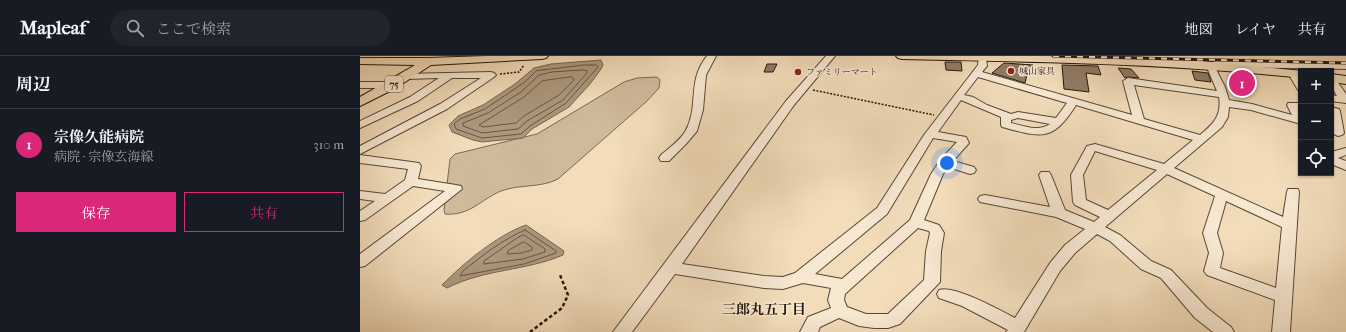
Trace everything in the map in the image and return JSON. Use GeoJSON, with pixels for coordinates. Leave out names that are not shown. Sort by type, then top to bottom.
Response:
{"type":"FeatureCollection","features":[{"type":"Feature","properties":{"kind":"main road"},"geometry":{"type":"LineString","coordinates":[[360,61],[427,63],[542,56]]}},
{"type":"Feature","properties":{"kind":"main road"},"geometry":{"type":"LineString","coordinates":[[902,56],[1210,64],[1297,74]]}},
{"type":"Feature","properties":{"kind":"main road","name":"75"},"geometry":{"type":"LineString","coordinates":[[360,102],[392,85],[427,63]]}},
{"type":"Feature","properties":{"kind":"main road"},"geometry":{"type":"LineString","coordinates":[[1334,78],[1346,80]]}},
{"type":"Feature","properties":{"kind":"street"},"geometry":{"type":"LineString","coordinates":[[665,158],[690,132],[698,109],[700,76],[706,63],[712,56]]}},
{"type":"Feature","properties":{"kind":"street"},"geometry":{"type":"LineString","coordinates":[[622,332],[671,268],[786,109],[831,56]]}},
{"type":"Feature","properties":{"kind":"street"},"geometry":{"type":"LineString","coordinates":[[671,268],[764,282],[783,283],[793,281],[801,277],[882,211],[931,134],[958,96],[983,66],[982,58]]}},
{"type":"Feature","properties":{"kind":"street"},"geometry":{"type":"LineString","coordinates":[[945,294],[968,302],[1017,329],[1055,267],[1070,249],[1202,139],[1223,119],[1225,99],[1210,64],[1346,66]]}},
{"type":"Feature","properties":{"kind":"street"},"geometry":{"type":"LineString","coordinates":[[976,73],[1202,139]]}},
{"type":"Feature","properties":{"kind":"street"},"geometry":{"type":"LineString","coordinates":[[406,76],[491,75]]}},
{"type":"Feature","properties":{"kind":"street"},"geometry":{"type":"LineString","coordinates":[[360,151],[448,104],[491,75]]}},
{"type":"Feature","properties":{"kind":"street"},"geometry":{"type":"LineString","coordinates":[[360,125],[414,98],[449,76]]}},
{"type":"Feature","properties":{"kind":"street"},"geometry":{"type":"LineString","coordinates":[[1139,121],[1128,81],[1225,99],[1298,120]]}},
{"type":"Feature","properties":{"kind":"street"},"geometry":{"type":"LineString","coordinates":[[1334,83],[1345,100],[1334,98]]}},
{"type":"Feature","properties":{"kind":"street"},"geometry":{"type":"LineString","coordinates":[[360,85],[392,85]]}},
{"type":"Feature","properties":{"kind":"street"},"geometry":{"type":"LineString","coordinates":[[958,96],[969,99],[1010,117],[1006,118],[1006,125],[1040,132],[1046,131],[1059,122],[1073,102]]}},
{"type":"Feature","properties":{"kind":"street"},"geometry":{"type":"LineString","coordinates":[[1298,106],[1292,105],[1298,116]]}},
{"type":"Feature","properties":{"kind":"street"},"geometry":{"type":"LineString","coordinates":[[989,109],[1004,106]]}},
{"type":"Feature","properties":{"kind":"street"},"geometry":{"type":"LineString","coordinates":[[1334,111],[1338,133]]}},
{"type":"Feature","properties":{"kind":"street"},"geometry":{"type":"LineString","coordinates":[[916,222],[934,228],[936,233],[933,245],[934,262],[932,282],[894,319],[875,322],[848,315],[840,311],[836,300],[837,292],[842,285],[916,222],[937,174],[963,142],[962,139],[931,134]]}},
{"type":"Feature","properties":{"kind":"street"},"geometry":{"type":"LineString","coordinates":[[1109,216],[1080,202],[1077,175],[1091,148],[1095,147],[1166,169],[1289,225]]}},
{"type":"Feature","properties":{"kind":"street"},"geometry":{"type":"LineString","coordinates":[[1334,155],[1346,151]]}},
{"type":"Feature","properties":{"kind":"street"},"geometry":{"type":"LineString","coordinates":[[360,159],[415,166],[411,182],[360,217]]}},
{"type":"Feature","properties":{"kind":"street"},"geometry":{"type":"LineString","coordinates":[[1334,161],[1346,166]]}},
{"type":"Feature","properties":{"kind":"street"},"geometry":{"type":"LineString","coordinates":[[946,162],[970,170]]}},
{"type":"Feature","properties":{"kind":"street"},"geometry":{"type":"LineString","coordinates":[[1045,175],[1059,213]]}},
{"type":"Feature","properties":{"kind":"street"},"geometry":{"type":"LineString","coordinates":[[360,262],[456,189],[411,182]]}},
{"type":"Feature","properties":{"kind":"street"},"geometry":{"type":"LineString","coordinates":[[1281,332],[1293,192]]}},
{"type":"Feature","properties":{"kind":"street"},"geometry":{"type":"LineString","coordinates":[[360,194],[387,198]]}},
{"type":"Feature","properties":{"kind":"street"},"geometry":{"type":"LineString","coordinates":[[1222,194],[1210,233],[1216,254],[1212,271],[1284,297]]}},
{"type":"Feature","properties":{"kind":"street"},"geometry":{"type":"LineString","coordinates":[[985,199],[1059,213],[1096,228],[1115,238],[1129,252],[1146,265],[1166,274],[1201,312],[1225,332]]}},
{"type":"Feature","properties":{"kind":"street"},"geometry":{"type":"LineString","coordinates":[[801,277],[842,285]]}},
{"type":"Feature","properties":{"kind":"street"},"geometry":{"type":"LineString","coordinates":[[809,332],[814,322],[840,311]]}},
{"type":"Feature","properties":{"kind":"path"},"geometry":{"type":"LineString","coordinates":[[491,75],[519,72],[530,57]]}},
{"type":"Feature","properties":{"kind":"path"},"geometry":{"type":"LineString","coordinates":[[804,88],[944,116]]}},
{"type":"Feature","properties":{"kind":"path"},"geometry":{"type":"LineString","coordinates":[[530,332],[562,308],[568,296],[560,275]]}},
{"type":"Feature","properties":{"kind":"shaded area"},"geometry":{"type":"Polygon","coordinates":[[[657,77],[660,80],[659,88],[647,101],[558,179],[545,184],[516,187],[501,191],[461,213],[445,214],[444,210],[450,159],[455,154],[537,134],[624,82],[637,78],[657,77]]]}},
{"type":"Feature","properties":{"kind":"water"},"geometry":{"type":"Polygon","coordinates":[[[601,60],[603,65],[601,69],[590,84],[569,107],[532,129],[523,138],[482,142],[452,132],[449,125],[458,116],[483,105],[515,84],[534,68],[551,64],[601,60]]]}},
{"type":"Feature","properties":{"kind":"water"},"geometry":{"type":"Polygon","coordinates":[[[526,225],[564,251],[563,255],[534,264],[490,273],[447,288],[442,285],[481,250],[503,236],[526,225]]]}},
{"type":"Feature","properties":{"kind":"building"},"geometry":{"type":"Polygon","coordinates":[[[945,62],[961,62],[962,71],[946,70],[945,62]]]}},
{"type":"Feature","properties":{"kind":"building","name":"城山家具"},"geometry":{"type":"Polygon","coordinates":[[[1004,63],[1033,65],[1028,70],[1025,83],[992,73],[1004,63]]]}},
{"type":"Feature","properties":{"kind":"building"},"geometry":{"type":"Polygon","coordinates":[[[767,64],[777,64],[773,72],[764,72],[767,64]]]}},
{"type":"Feature","properties":{"kind":"building","name":"城山家具"},"geometry":{"type":"Polygon","coordinates":[[[1062,65],[1098,66],[1101,75],[1086,73],[1089,92],[1064,89],[1062,65]]]}},
{"type":"Feature","properties":{"kind":"building"},"geometry":{"type":"Polygon","coordinates":[[[1118,68],[1131,69],[1139,78],[1125,78],[1118,68]]]}},
{"type":"Feature","properties":{"kind":"building"},"geometry":{"type":"Polygon","coordinates":[[[1192,71],[1208,73],[1211,82],[1195,80],[1192,71]]]}},
{"type":"Feature","properties":{"kind":"railway"},"geometry":{"type":"LineString","coordinates":[[1053,56],[1346,63]]}},
{"type":"Feature","properties":{"kind":"place","name":"城山家具"},"geometry":{"type":"Point","coordinates":[1011,71]}},
{"type":"Feature","properties":{"kind":"place","name":"ファミリーマート"},"geometry":{"type":"Point","coordinates":[798,72]}},
{"type":"Feature","properties":{"kind":"place","name":"宗像久能病院"},"geometry":{"type":"Point","coordinates":[1242,83]}},
{"type":"Feature","properties":{"kind":"district","name":"三郎丸五丁目"},"geometry":{"type":"Point","coordinates":[764,309]}}]}
